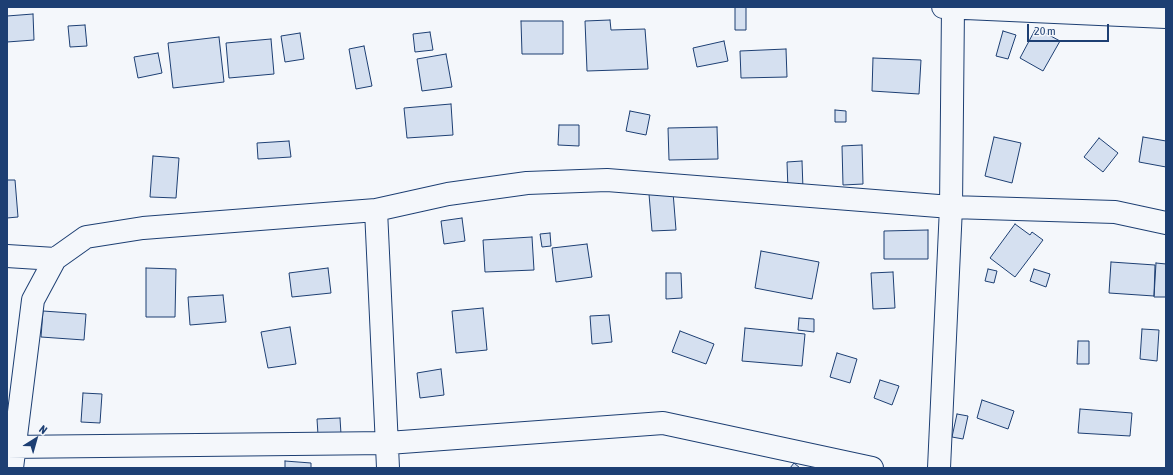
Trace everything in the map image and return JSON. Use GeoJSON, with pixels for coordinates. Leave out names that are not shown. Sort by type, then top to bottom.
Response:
{"type":"FeatureCollection","features":[{"type":"Feature","properties":{"kind":"street"},"geometry":{"type":"LineString","coordinates":[[938,468],[951,207],[949,7],[1166,17]]}},
{"type":"Feature","properties":{"kind":"street"},"geometry":{"type":"LineString","coordinates":[[872,468],[663,423],[388,443],[11,454],[33,300],[54,259],[86,237],[143,228],[376,210],[448,194],[527,183],[607,180],[951,207],[1115,212],[1166,223]]}},
{"type":"Feature","properties":{"kind":"street"},"geometry":{"type":"LineString","coordinates":[[376,210],[388,468]]}},
{"type":"Feature","properties":{"kind":"street"},"geometry":{"type":"LineString","coordinates":[[7,256],[54,259]]}},
{"type":"Feature","properties":{"kind":"building"},"geometry":{"type":"Polygon","coordinates":[[[735,7],[746,7],[746,30],[735,30],[735,7]]]}},
{"type":"Feature","properties":{"kind":"building"},"geometry":{"type":"Polygon","coordinates":[[[33,14],[34,40],[7,42],[7,16],[33,14]]]}},
{"type":"Feature","properties":{"kind":"building"},"geometry":{"type":"Polygon","coordinates":[[[610,20],[611,30],[645,29],[648,69],[587,71],[585,21],[610,20]]]}},
{"type":"Feature","properties":{"kind":"building"},"geometry":{"type":"Polygon","coordinates":[[[521,21],[563,21],[563,54],[522,54],[521,21]]]}},
{"type":"Feature","properties":{"kind":"building"},"geometry":{"type":"Polygon","coordinates":[[[85,25],[87,46],[70,47],[68,26],[85,25]]]}},
{"type":"Feature","properties":{"kind":"building"},"geometry":{"type":"Polygon","coordinates":[[[1036,28],[1060,41],[1043,71],[1020,58],[1036,28]]]}},
{"type":"Feature","properties":{"kind":"building"},"geometry":{"type":"Polygon","coordinates":[[[1003,31],[1016,35],[1008,59],[996,56],[1003,31]]]}},
{"type":"Feature","properties":{"kind":"building"},"geometry":{"type":"Polygon","coordinates":[[[430,32],[433,50],[415,52],[413,34],[430,32]]]}},
{"type":"Feature","properties":{"kind":"building"},"geometry":{"type":"Polygon","coordinates":[[[300,33],[304,59],[285,62],[281,36],[300,33]]]}},
{"type":"Feature","properties":{"kind":"building"},"geometry":{"type":"Polygon","coordinates":[[[219,37],[224,82],[173,88],[168,43],[219,37]]]}},
{"type":"Feature","properties":{"kind":"building"},"geometry":{"type":"Polygon","coordinates":[[[271,39],[274,74],[229,78],[226,43],[271,39]]]}},
{"type":"Feature","properties":{"kind":"building"},"geometry":{"type":"Polygon","coordinates":[[[724,41],[728,61],[697,67],[693,48],[724,41]]]}},
{"type":"Feature","properties":{"kind":"building"},"geometry":{"type":"Polygon","coordinates":[[[364,46],[372,86],[356,89],[349,49],[364,46]]]}},
{"type":"Feature","properties":{"kind":"building"},"geometry":{"type":"Polygon","coordinates":[[[786,49],[787,77],[741,78],[740,51],[786,49]]]}},
{"type":"Feature","properties":{"kind":"building"},"geometry":{"type":"Polygon","coordinates":[[[158,53],[162,73],[138,78],[134,57],[158,53]]]}},
{"type":"Feature","properties":{"kind":"building"},"geometry":{"type":"Polygon","coordinates":[[[446,54],[452,87],[422,91],[417,59],[446,54]]]}},
{"type":"Feature","properties":{"kind":"building"},"geometry":{"type":"Polygon","coordinates":[[[873,58],[921,60],[919,94],[872,91],[873,58]]]}},
{"type":"Feature","properties":{"kind":"building"},"geometry":{"type":"Polygon","coordinates":[[[451,104],[453,135],[407,138],[404,108],[451,104]]]}},
{"type":"Feature","properties":{"kind":"building"},"geometry":{"type":"Polygon","coordinates":[[[835,110],[846,111],[846,122],[835,122],[835,110]]]}},
{"type":"Feature","properties":{"kind":"building"},"geometry":{"type":"Polygon","coordinates":[[[630,111],[650,115],[646,135],[626,131],[630,111]]]}},
{"type":"Feature","properties":{"kind":"building"},"geometry":{"type":"Polygon","coordinates":[[[559,125],[579,125],[579,146],[558,145],[559,125]]]}},
{"type":"Feature","properties":{"kind":"building"},"geometry":{"type":"Polygon","coordinates":[[[717,127],[718,159],[669,160],[668,128],[717,127]]]}},
{"type":"Feature","properties":{"kind":"building"},"geometry":{"type":"Polygon","coordinates":[[[994,137],[1021,143],[1012,183],[985,176],[994,137]]]}},
{"type":"Feature","properties":{"kind":"building"},"geometry":{"type":"Polygon","coordinates":[[[1143,137],[1166,141],[1166,167],[1139,162],[1143,137]]]}},
{"type":"Feature","properties":{"kind":"building"},"geometry":{"type":"Polygon","coordinates":[[[1099,138],[1118,153],[1103,172],[1084,157],[1099,138]]]}},
{"type":"Feature","properties":{"kind":"building"},"geometry":{"type":"Polygon","coordinates":[[[289,141],[291,157],[258,159],[257,143],[289,141]]]}},
{"type":"Feature","properties":{"kind":"building"},"geometry":{"type":"Polygon","coordinates":[[[862,145],[863,184],[843,185],[842,146],[862,145]]]}},
{"type":"Feature","properties":{"kind":"building"},"geometry":{"type":"Polygon","coordinates":[[[153,156],[179,158],[176,198],[150,197],[153,156]]]}},
{"type":"Feature","properties":{"kind":"building"},"geometry":{"type":"Polygon","coordinates":[[[802,161],[803,189],[788,190],[787,162],[802,161]]]}},
{"type":"Feature","properties":{"kind":"building"},"geometry":{"type":"Polygon","coordinates":[[[7,180],[15,180],[18,217],[7,218],[7,180]]]}},
{"type":"Feature","properties":{"kind":"building"},"geometry":{"type":"Polygon","coordinates":[[[673,192],[676,230],[652,231],[649,194],[673,192]]]}},
{"type":"Feature","properties":{"kind":"building"},"geometry":{"type":"Polygon","coordinates":[[[462,218],[465,241],[444,244],[441,221],[462,218]]]}},
{"type":"Feature","properties":{"kind":"building"},"geometry":{"type":"Polygon","coordinates":[[[1015,224],[1030,235],[1032,232],[1043,240],[1015,277],[990,258],[1015,224]]]}},
{"type":"Feature","properties":{"kind":"building"},"geometry":{"type":"Polygon","coordinates":[[[928,230],[928,259],[884,259],[884,231],[928,230]]]}},
{"type":"Feature","properties":{"kind":"building"},"geometry":{"type":"Polygon","coordinates":[[[550,233],[551,246],[542,247],[540,234],[550,233]]]}},
{"type":"Feature","properties":{"kind":"building"},"geometry":{"type":"Polygon","coordinates":[[[532,237],[534,270],[485,272],[483,240],[532,237]]]}},
{"type":"Feature","properties":{"kind":"building"},"geometry":{"type":"Polygon","coordinates":[[[587,244],[592,277],[556,282],[552,248],[587,244]]]}},
{"type":"Feature","properties":{"kind":"building"},"geometry":{"type":"Polygon","coordinates":[[[761,251],[819,262],[812,299],[755,288],[761,251]]]}},
{"type":"Feature","properties":{"kind":"building"},"geometry":{"type":"Polygon","coordinates":[[[1111,262],[1155,265],[1154,296],[1109,293],[1111,262]]]}},
{"type":"Feature","properties":{"kind":"building"},"geometry":{"type":"Polygon","coordinates":[[[1156,263],[1166,264],[1166,297],[1154,297],[1156,263]]]}},
{"type":"Feature","properties":{"kind":"building"},"geometry":{"type":"Polygon","coordinates":[[[146,268],[176,269],[175,317],[146,317],[146,268]]]}},
{"type":"Feature","properties":{"kind":"building"},"geometry":{"type":"Polygon","coordinates":[[[328,268],[331,293],[292,297],[289,273],[328,268]]]}},
{"type":"Feature","properties":{"kind":"building"},"geometry":{"type":"Polygon","coordinates":[[[988,269],[997,271],[994,283],[985,281],[988,269]]]}},
{"type":"Feature","properties":{"kind":"building"},"geometry":{"type":"Polygon","coordinates":[[[1034,269],[1050,274],[1046,287],[1030,281],[1034,269]]]}},
{"type":"Feature","properties":{"kind":"building"},"geometry":{"type":"Polygon","coordinates":[[[893,272],[895,308],[873,309],[871,273],[893,272]]]}},
{"type":"Feature","properties":{"kind":"building"},"geometry":{"type":"Polygon","coordinates":[[[666,273],[681,273],[682,298],[666,299],[666,273]]]}},
{"type":"Feature","properties":{"kind":"building"},"geometry":{"type":"Polygon","coordinates":[[[223,295],[226,322],[190,325],[188,297],[223,295]]]}},
{"type":"Feature","properties":{"kind":"building"},"geometry":{"type":"Polygon","coordinates":[[[483,308],[487,350],[456,353],[452,311],[483,308]]]}},
{"type":"Feature","properties":{"kind":"building"},"geometry":{"type":"Polygon","coordinates":[[[43,311],[86,314],[84,340],[41,337],[43,311]]]}},
{"type":"Feature","properties":{"kind":"building"},"geometry":{"type":"Polygon","coordinates":[[[609,315],[612,342],[592,344],[590,316],[609,315]]]}},
{"type":"Feature","properties":{"kind":"building"},"geometry":{"type":"Polygon","coordinates":[[[799,318],[814,319],[814,332],[798,330],[799,318]]]}},
{"type":"Feature","properties":{"kind":"building"},"geometry":{"type":"Polygon","coordinates":[[[290,327],[296,364],[268,368],[261,332],[290,327]]]}},
{"type":"Feature","properties":{"kind":"building"},"geometry":{"type":"Polygon","coordinates":[[[745,328],[805,334],[802,366],[742,361],[745,328]]]}},
{"type":"Feature","properties":{"kind":"building"},"geometry":{"type":"Polygon","coordinates":[[[1142,329],[1159,330],[1157,361],[1140,359],[1142,329]]]}},
{"type":"Feature","properties":{"kind":"building"},"geometry":{"type":"Polygon","coordinates":[[[680,331],[714,344],[706,364],[672,352],[680,331]]]}},
{"type":"Feature","properties":{"kind":"building"},"geometry":{"type":"Polygon","coordinates":[[[1078,341],[1089,341],[1089,364],[1077,364],[1078,341]]]}},
{"type":"Feature","properties":{"kind":"building"},"geometry":{"type":"Polygon","coordinates":[[[837,353],[857,359],[850,383],[830,377],[837,353]]]}},
{"type":"Feature","properties":{"kind":"building"},"geometry":{"type":"Polygon","coordinates":[[[441,369],[444,395],[420,398],[417,373],[441,369]]]}},
{"type":"Feature","properties":{"kind":"building"},"geometry":{"type":"Polygon","coordinates":[[[880,380],[899,386],[892,405],[874,398],[880,380]]]}},
{"type":"Feature","properties":{"kind":"building"},"geometry":{"type":"Polygon","coordinates":[[[83,393],[102,394],[100,423],[81,422],[83,393]]]}},
{"type":"Feature","properties":{"kind":"building"},"geometry":{"type":"Polygon","coordinates":[[[982,400],[1014,411],[1008,429],[977,418],[982,400]]]}},
{"type":"Feature","properties":{"kind":"building"},"geometry":{"type":"Polygon","coordinates":[[[1080,409],[1132,413],[1130,436],[1078,433],[1080,409]]]}},
{"type":"Feature","properties":{"kind":"building"},"geometry":{"type":"Polygon","coordinates":[[[957,414],[968,416],[963,439],[952,437],[957,414]]]}},
{"type":"Feature","properties":{"kind":"building"},"geometry":{"type":"Polygon","coordinates":[[[340,418],[341,434],[318,435],[317,419],[340,418]]]}},
{"type":"Feature","properties":{"kind":"building"},"geometry":{"type":"Polygon","coordinates":[[[285,461],[311,463],[311,468],[285,468],[285,461]]]}},
{"type":"Feature","properties":{"kind":"building"},"geometry":{"type":"Polygon","coordinates":[[[794,463],[800,468],[790,468],[794,463]]]}}]}
